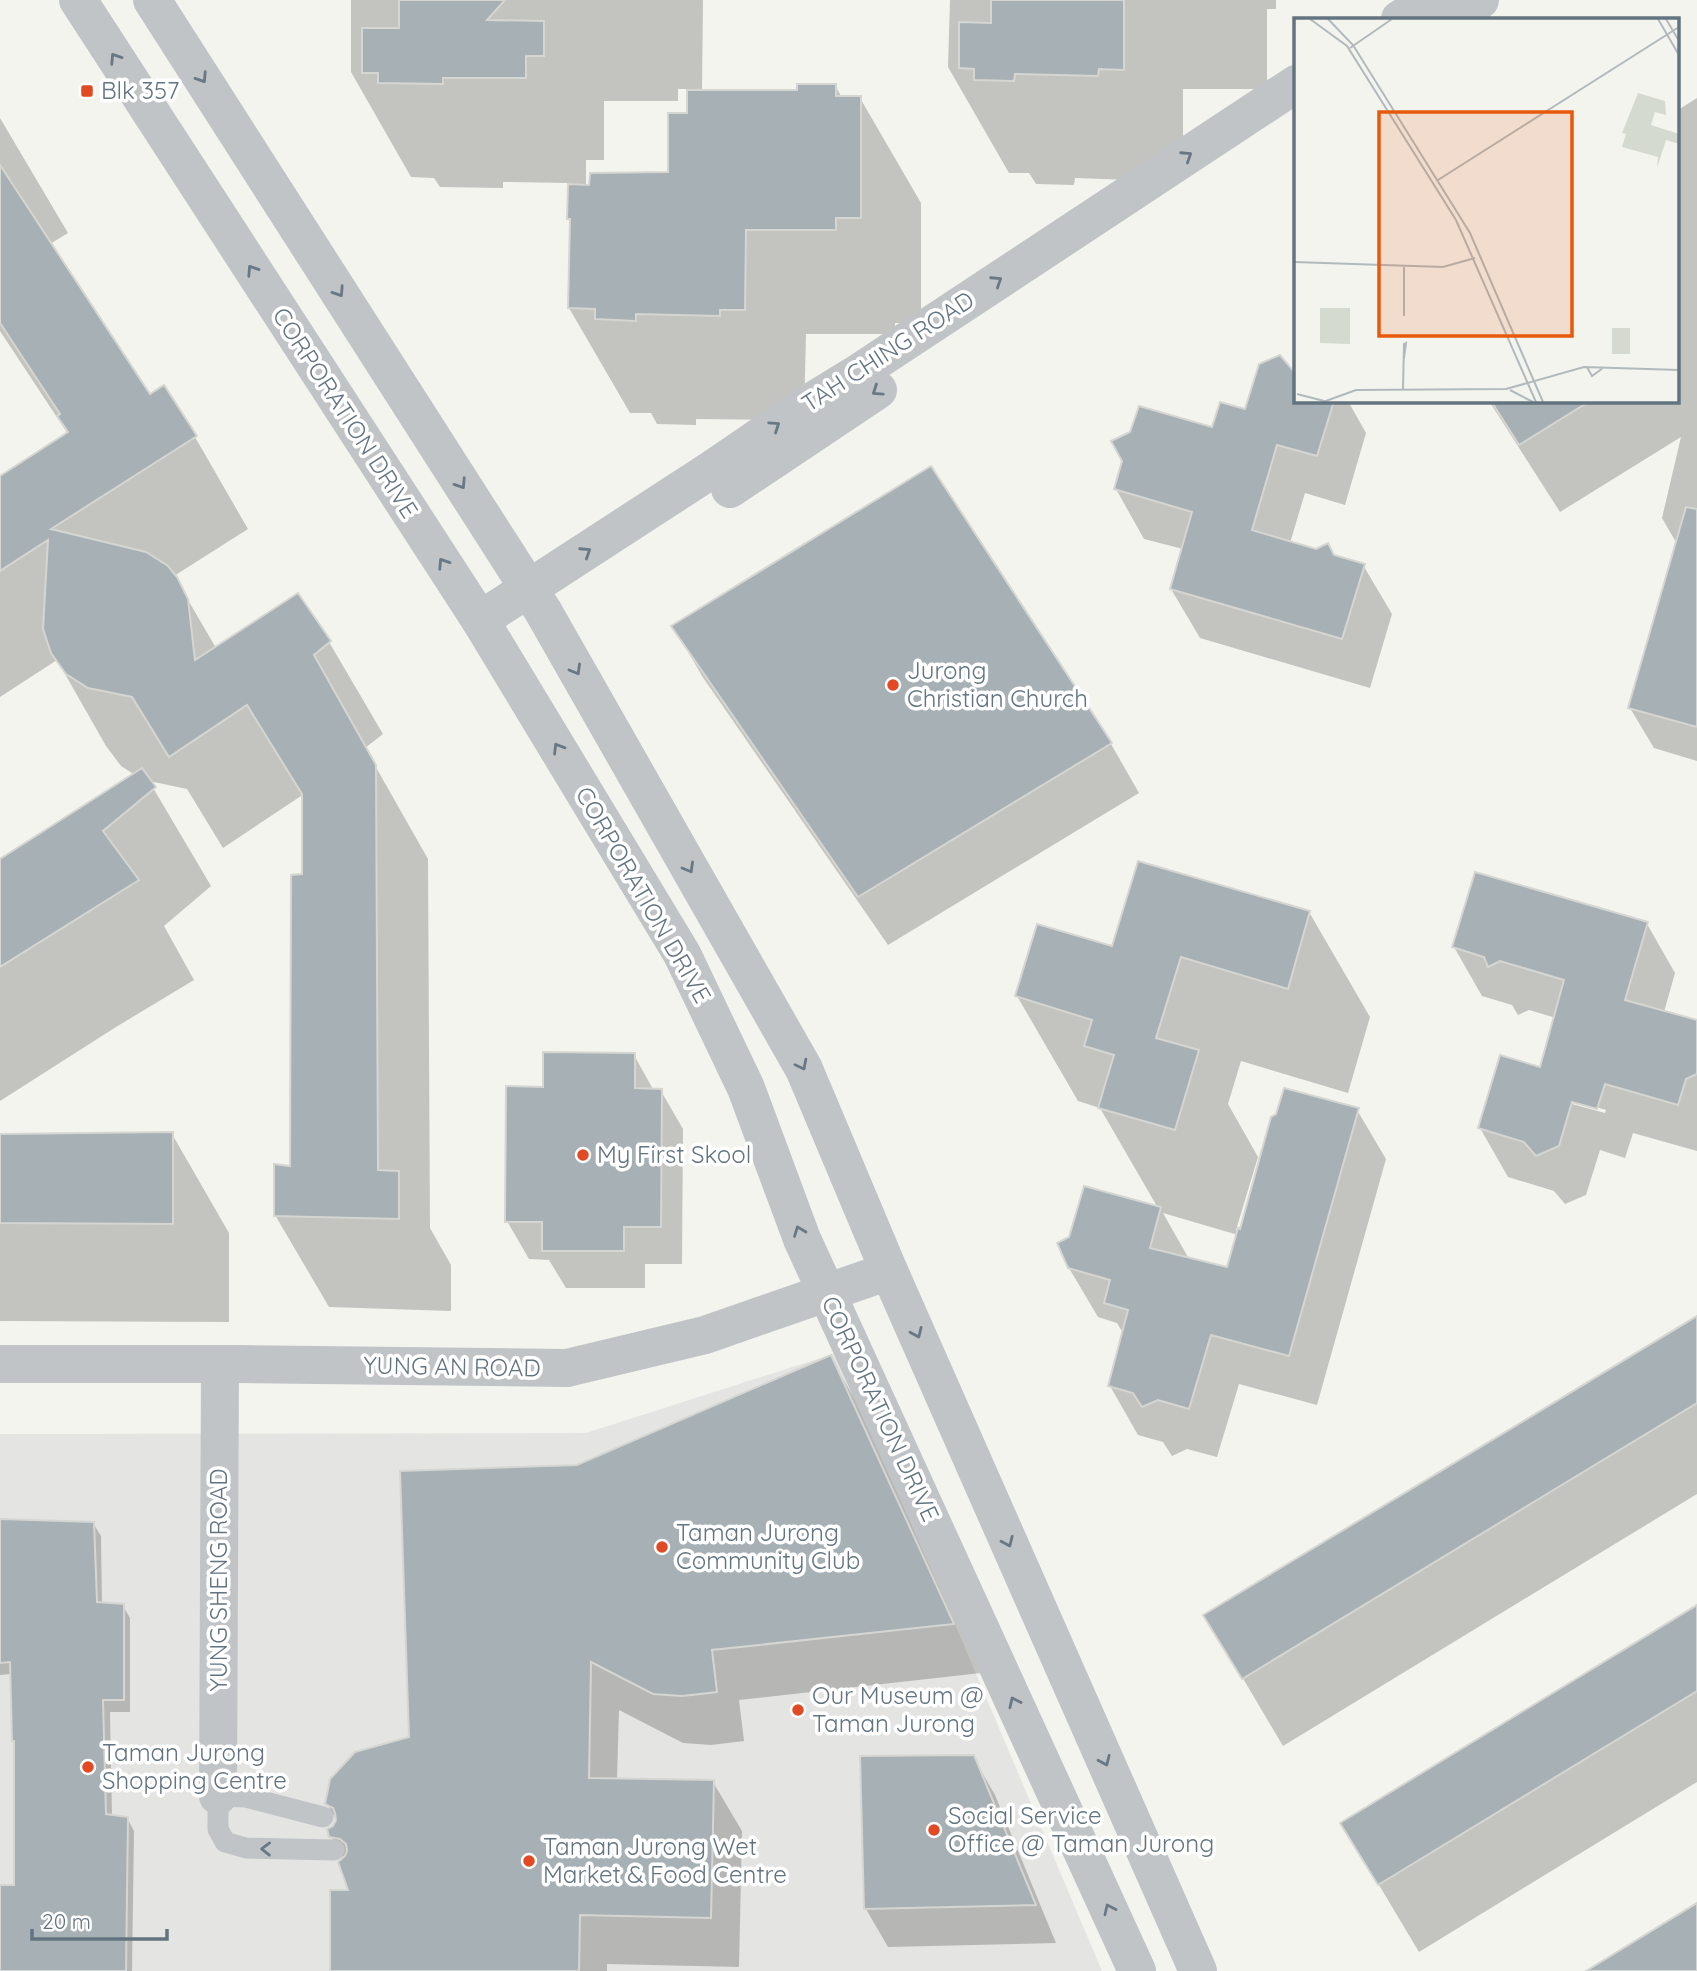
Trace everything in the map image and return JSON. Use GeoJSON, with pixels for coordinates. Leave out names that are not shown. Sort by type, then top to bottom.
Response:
{"type":"FeatureCollection","features":[{"type":"Feature","properties":{"kind":"street","name":"CORPORATION DRIVE"},"geometry":{"type":"LineString","coordinates":[[78,0],[487,631],[682,954],[746,1087],[802,1240],[1138,1971]]}},
{"type":"Feature","properties":{"kind":"street"},"geometry":{"type":"LineString","coordinates":[[152,0],[536,600],[804,1069],[889,1271],[1198,1971]]}},
{"type":"Feature","properties":{"kind":"street"},"geometry":{"type":"LineString","coordinates":[[1401,18],[1432,0]]}},
{"type":"Feature","properties":{"kind":"street"},"geometry":{"type":"LineString","coordinates":[[1450,18],[1480,0]]}},
{"type":"Feature","properties":{"kind":"street","name":"TAH CHING ROAD"},"geometry":{"type":"LineString","coordinates":[[487,631],[536,600],[806,405],[1294,85]]}},
{"type":"Feature","properties":{"kind":"street","name":"TAH CHING ROAD"},"geometry":{"type":"LineString","coordinates":[[536,600],[683,520],[1294,115]]}},
{"type":"Feature","properties":{"kind":"street","name":"YUNG AN ROAD"},"geometry":{"type":"LineString","coordinates":[[0,1364],[567,1368],[705,1335],[889,1271]]}},
{"type":"Feature","properties":{"kind":"street","name":"YUNG SHENG ROAD"},"geometry":{"type":"LineString","coordinates":[[218,1796],[220,1364]]}},
{"type":"Feature","properties":{"kind":"lane"},"geometry":{"type":"LineString","coordinates":[[323,1817],[246,1797],[218,1796],[218,1829],[225,1842],[246,1848],[334,1850]]}},
{"type":"Feature","properties":{"kind":"shaded area"},"geometry":{"type":"Polygon","coordinates":[[[836,1353],[955,1624],[1102,1971],[0,1971],[0,1434],[586,1433],[836,1353]]]}},
{"type":"Feature","properties":{"kind":"building"},"geometry":{"type":"Polygon","coordinates":[[[399,0],[505,0],[487,20],[544,21],[544,56],[526,56],[526,78],[443,78],[443,84],[378,83],[378,73],[362,73],[362,28],[399,28],[399,0]]]}},
{"type":"Feature","properties":{"kind":"building"},"geometry":{"type":"Polygon","coordinates":[[[991,0],[1124,0],[1124,70],[1099,69],[1098,76],[1015,74],[1014,81],[974,80],[974,69],[959,68],[959,22],[991,23],[991,0]]]}},
{"type":"Feature","properties":{"kind":"building"},"geometry":{"type":"Polygon","coordinates":[[[797,84],[836,84],[836,96],[861,96],[861,218],[836,218],[836,230],[746,230],[745,310],[720,310],[720,316],[636,314],[636,321],[595,319],[595,309],[568,308],[568,184],[589,185],[590,173],[668,172],[668,113],[687,113],[687,90],[797,90],[797,84]]]}},
{"type":"Feature","properties":{"kind":"building"},"geometry":{"type":"Polygon","coordinates":[[[0,165],[150,394],[164,385],[197,436],[51,529],[146,552],[168,566],[188,599],[195,660],[298,593],[331,641],[314,655],[376,765],[378,1170],[399,1171],[399,1219],[274,1216],[274,1164],[290,1166],[291,875],[302,874],[302,794],[247,705],[169,757],[132,697],[88,688],[66,674],[51,653],[43,629],[48,540],[0,571],[0,476],[68,432],[57,416],[60,414],[0,323],[0,165]]]}},
{"type":"Feature","properties":{"kind":"building"},"geometry":{"type":"Polygon","coordinates":[[[1280,355],[1294,372],[1294,402],[1334,402],[1317,456],[1277,445],[1252,530],[1316,549],[1328,543],[1334,555],[1365,564],[1342,639],[1170,589],[1192,512],[1114,489],[1122,461],[1111,441],[1130,432],[1139,406],[1212,427],[1220,402],[1245,409],[1259,364],[1280,355]]]}},
{"type":"Feature","properties":{"kind":"building"},"geometry":{"type":"Polygon","coordinates":[[[1492,402],[1588,402],[1519,445],[1492,402]]]}},
{"type":"Feature","properties":{"kind":"building","name":"Jurong Christian Church"},"geometry":{"type":"Polygon","coordinates":[[[931,466],[1112,743],[858,897],[671,626],[931,466]]]}},
{"type":"Feature","properties":{"kind":"building"},"geometry":{"type":"Polygon","coordinates":[[[1686,507],[1697,509],[1697,727],[1628,708],[1686,507]]]}},
{"type":"Feature","properties":{"kind":"building"},"geometry":{"type":"Polygon","coordinates":[[[142,768],[156,787],[103,831],[139,880],[0,967],[0,859],[142,768]]]}},
{"type":"Feature","properties":{"kind":"building"},"geometry":{"type":"Polygon","coordinates":[[[1138,861],[1310,911],[1288,989],[1181,957],[1156,1038],[1199,1050],[1175,1130],[1098,1108],[1114,1055],[1084,1046],[1092,1020],[1015,996],[1037,924],[1112,946],[1138,861]]]}},
{"type":"Feature","properties":{"kind":"building"},"geometry":{"type":"Polygon","coordinates":[[[1475,872],[1648,922],[1625,1000],[1697,1020],[1697,1074],[1686,1079],[1678,1105],[1605,1084],[1597,1109],[1572,1102],[1559,1146],[1536,1156],[1524,1142],[1478,1128],[1500,1055],[1540,1067],[1564,980],[1500,961],[1488,967],[1484,957],[1452,947],[1475,872]]]}},
{"type":"Feature","properties":{"kind":"building","name":"My First Skool"},"geometry":{"type":"Polygon","coordinates":[[[543,1052],[635,1053],[635,1088],[662,1089],[661,1227],[624,1227],[624,1251],[542,1251],[542,1222],[505,1222],[506,1086],[543,1087],[543,1052]]]}},
{"type":"Feature","properties":{"kind":"building"},"geometry":{"type":"Polygon","coordinates":[[[1284,1088],[1359,1108],[1289,1356],[1211,1335],[1189,1409],[1158,1400],[1142,1407],[1133,1393],[1108,1386],[1128,1310],[1104,1303],[1110,1280],[1068,1268],[1057,1243],[1069,1237],[1084,1186],[1161,1207],[1150,1248],[1227,1267],[1271,1117],[1276,1114],[1284,1088]]]}},
{"type":"Feature","properties":{"kind":"building"},"geometry":{"type":"Polygon","coordinates":[[[173,1132],[173,1224],[0,1223],[0,1134],[173,1132]]]}},
{"type":"Feature","properties":{"kind":"building"},"geometry":{"type":"Polygon","coordinates":[[[1697,1316],[1697,1403],[1242,1679],[1203,1615],[1697,1316]]]}},
{"type":"Feature","properties":{"kind":"building","name":"Taman Jurong Community Club"},"geometry":{"type":"Polygon","coordinates":[[[831,1355],[954,1624],[712,1650],[717,1692],[682,1696],[653,1694],[591,1662],[589,1778],[714,1780],[711,1918],[580,1915],[579,1971],[330,1971],[330,1890],[348,1890],[338,1862],[345,1856],[346,1844],[340,1839],[329,1837],[327,1829],[333,1826],[336,1820],[333,1808],[325,1804],[330,1779],[355,1752],[409,1737],[400,1471],[577,1465],[831,1355]]]}},
{"type":"Feature","properties":{"kind":"building","name":"Taman Jurong Shopping Centre"},"geometry":{"type":"Polygon","coordinates":[[[0,1519],[94,1522],[97,1602],[124,1604],[124,1700],[103,1700],[106,1814],[128,1817],[126,1971],[0,1971],[0,1885],[14,1885],[14,1741],[10,1662],[0,1663],[0,1519]]]}},
{"type":"Feature","properties":{"kind":"building"},"geometry":{"type":"Polygon","coordinates":[[[1697,1605],[1697,1691],[1378,1885],[1340,1823],[1697,1605]]]}},
{"type":"Feature","properties":{"kind":"building","name":"Social Service Office @ Taman Jurong"},"geometry":{"type":"Polygon","coordinates":[[[974,1755],[1036,1905],[864,1909],[860,1756],[974,1755]]]}},
{"type":"Feature","properties":{"kind":"building"},"geometry":{"type":"Polygon","coordinates":[[[1697,1903],[1697,1971],[1586,1971],[1697,1903]]]}},
{"type":"Feature","properties":{"kind":"place","name":"Blk 357"},"geometry":{"type":"Point","coordinates":[87,91]}},
{"type":"Feature","properties":{"kind":"place","name":"Jurong Christian Church"},"geometry":{"type":"Point","coordinates":[893,685]}},
{"type":"Feature","properties":{"kind":"place","name":"My First Skool"},"geometry":{"type":"Point","coordinates":[583,1155]}},
{"type":"Feature","properties":{"kind":"place","name":"Taman Jurong Community Club"},"geometry":{"type":"Point","coordinates":[662,1547]}},
{"type":"Feature","properties":{"kind":"place","name":"Our Museum @ Taman Jurong"},"geometry":{"type":"Point","coordinates":[798,1710]}},
{"type":"Feature","properties":{"kind":"place","name":"Taman Jurong Shopping Centre"},"geometry":{"type":"Point","coordinates":[88,1767]}},
{"type":"Feature","properties":{"kind":"place","name":"Social Service Office @ Taman Jurong"},"geometry":{"type":"Point","coordinates":[934,1830]}},
{"type":"Feature","properties":{"kind":"place","name":"Taman Jurong Wet Market & Food Centre"},"geometry":{"type":"Point","coordinates":[529,1861]}}]}
